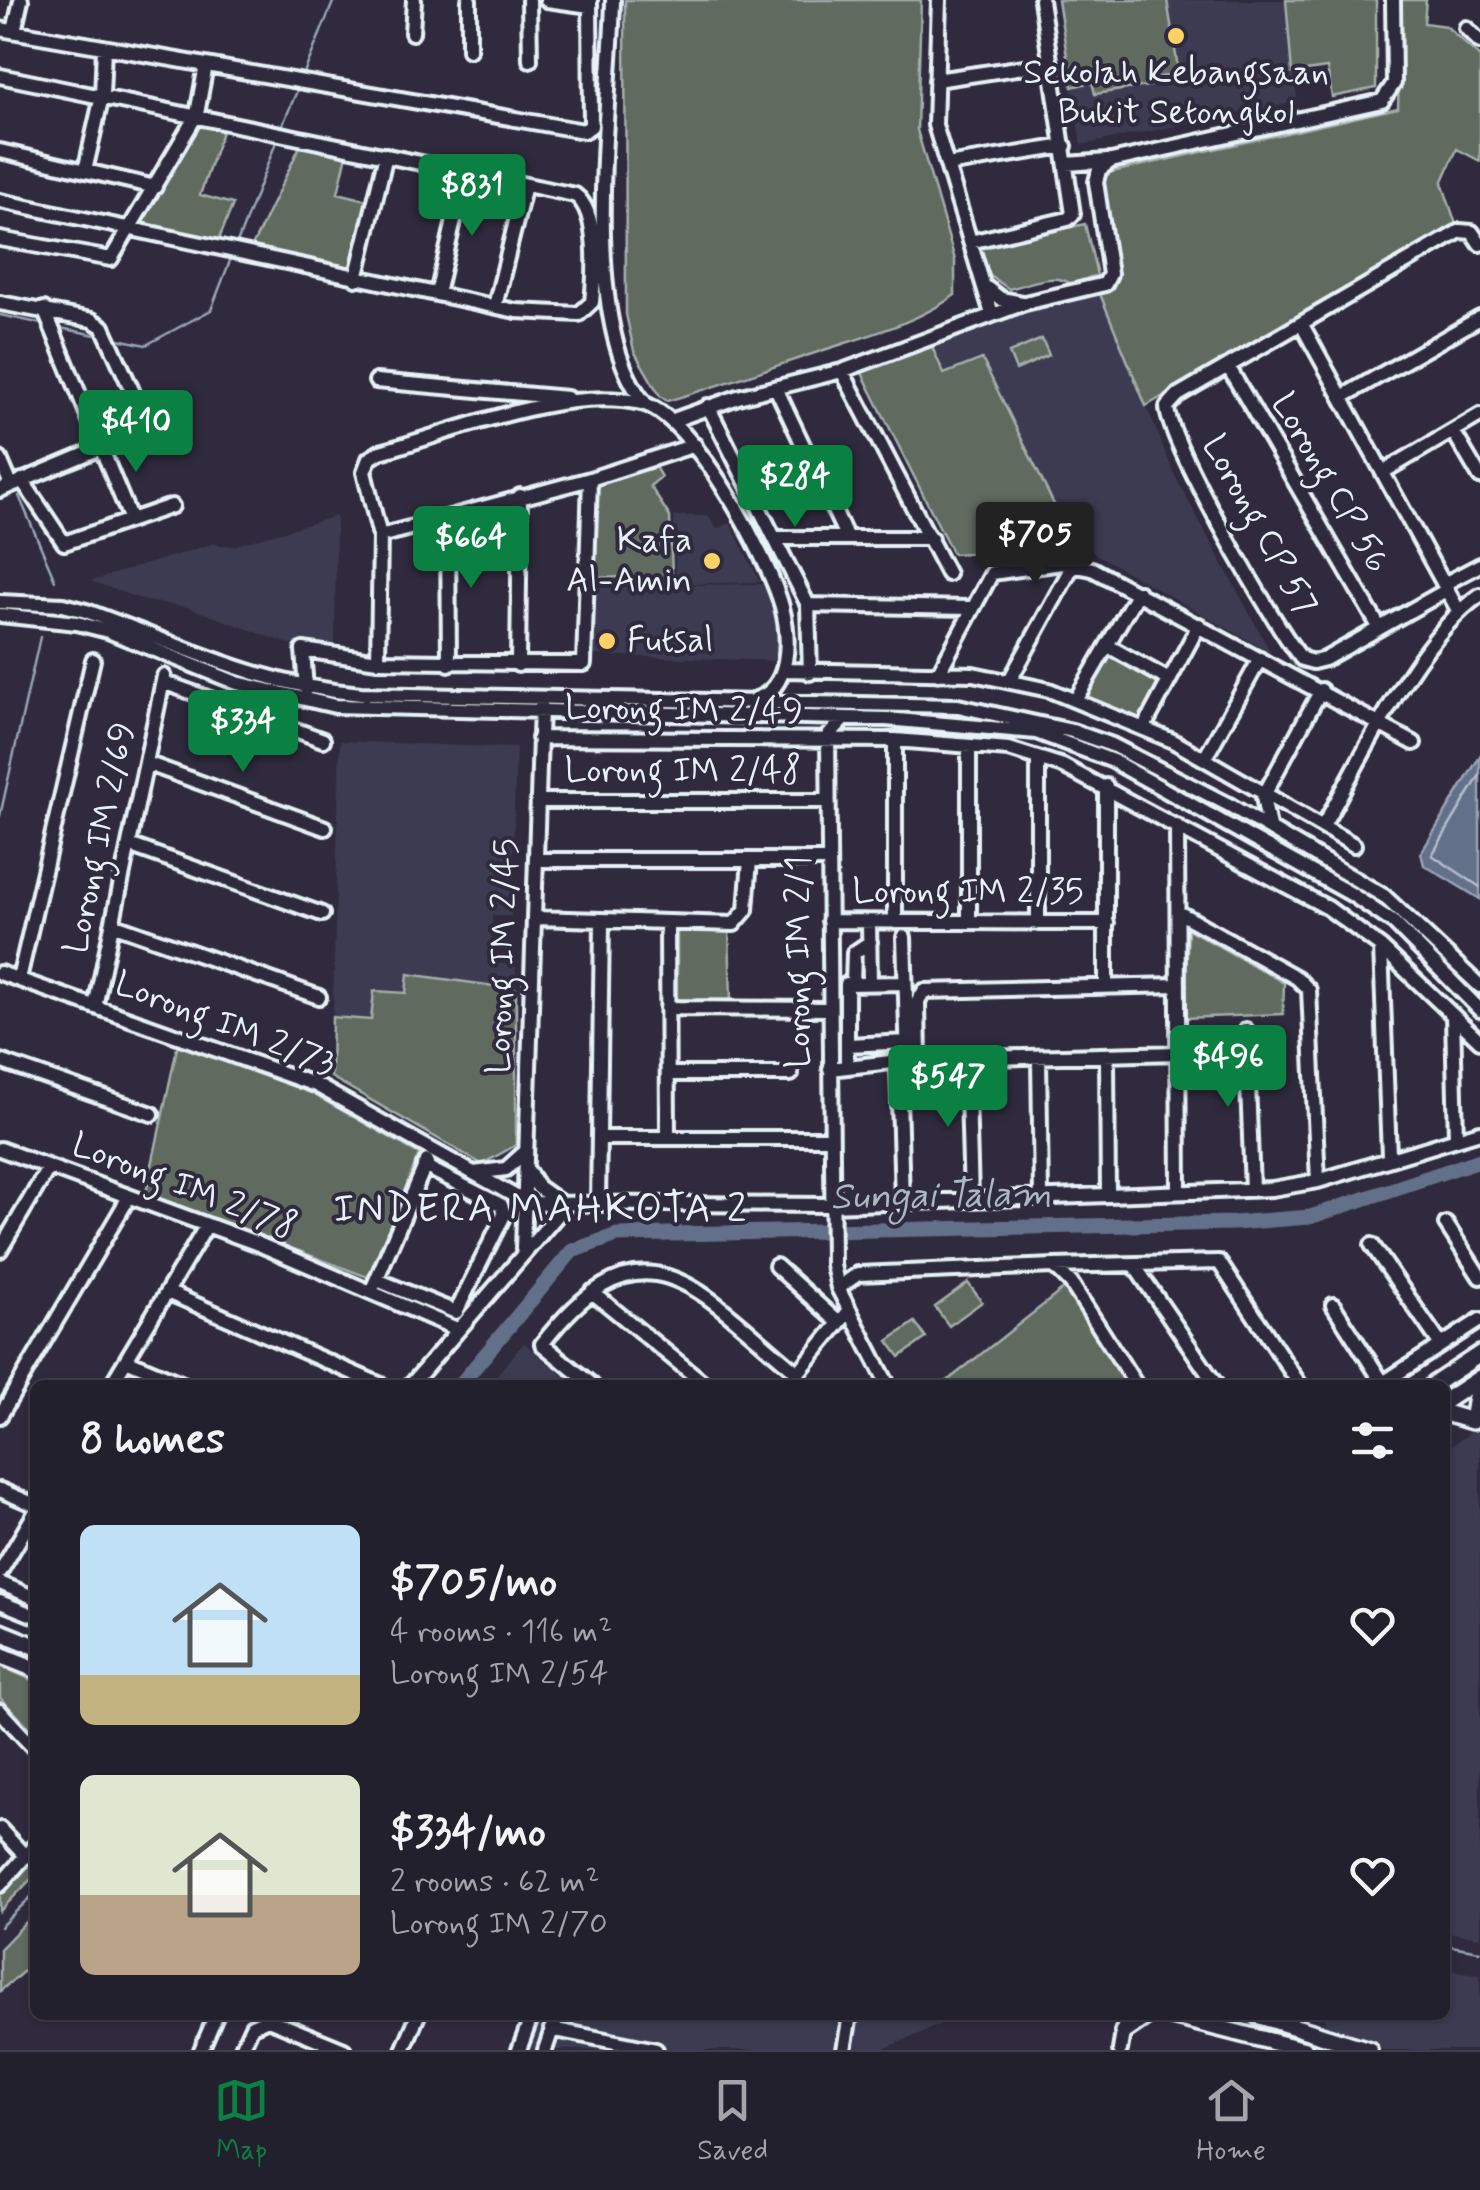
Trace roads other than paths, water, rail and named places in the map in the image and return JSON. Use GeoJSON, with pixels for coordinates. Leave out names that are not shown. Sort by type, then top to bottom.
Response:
{"type":"FeatureCollection","features":[{"type":"Feature","properties":{"kind":"main road"},"geometry":{"type":"LineString","coordinates":[[1441,1380],[1480,1354]]}},
{"type":"Feature","properties":{"kind":"main road"},"geometry":{"type":"LineString","coordinates":[[1450,1398],[1479,1378]]}},
{"type":"Feature","properties":{"kind":"main road"},"geometry":{"type":"LineString","coordinates":[[1450,1415],[1476,1427],[1479,1378]]}},
{"type":"Feature","properties":{"kind":"main road"},"geometry":{"type":"LineString","coordinates":[[0,1632],[30,1644]]}},
{"type":"Feature","properties":{"kind":"main road"},"geometry":{"type":"LineString","coordinates":[[0,1655],[30,1667]]}},
{"type":"Feature","properties":{"kind":"main road"},"geometry":{"type":"LineString","coordinates":[[1123,2032],[1141,2020]]}},
{"type":"Feature","properties":{"kind":"main road"},"geometry":{"type":"LineString","coordinates":[[1188,2020],[1305,2050]]}},
{"type":"Feature","properties":{"kind":"main road"},"geometry":{"type":"LineString","coordinates":[[1274,2020],[1369,2050]]}},
{"type":"Feature","properties":{"kind":"street"},"geometry":{"type":"LineString","coordinates":[[21,0],[7,30],[584,130],[591,126],[590,3],[548,0]]}},
{"type":"Feature","properties":{"kind":"street"},"geometry":{"type":"LineString","coordinates":[[412,33],[414,0]]}},
{"type":"Feature","properties":{"kind":"street"},"geometry":{"type":"LineString","coordinates":[[468,50],[469,0]]}},
{"type":"Feature","properties":{"kind":"street"},"geometry":{"type":"LineString","coordinates":[[529,0],[530,60]]}},
{"type":"Feature","properties":{"kind":"street"},"geometry":{"type":"LineString","coordinates":[[613,0],[606,134],[608,318],[624,372],[645,403],[695,445],[741,520],[782,606],[784,674],[804,711],[828,739],[845,718]]}},
{"type":"Feature","properties":{"kind":"street"},"geometry":{"type":"LineString","coordinates":[[939,0],[935,125],[992,314]]}},
{"type":"Feature","properties":{"kind":"street"},"geometry":{"type":"LineString","coordinates":[[970,242],[1068,220],[1074,208],[1041,0]]}},
{"type":"Feature","properties":{"kind":"street"},"geometry":{"type":"LineString","coordinates":[[1067,164],[1111,160],[1382,101],[1394,84],[1393,0]]}},
{"type":"Feature","properties":{"kind":"street"},"geometry":{"type":"LineString","coordinates":[[1466,28],[1480,42]]}},
{"type":"Feature","properties":{"kind":"street"},"geometry":{"type":"LineString","coordinates":[[86,171],[102,96],[104,47]]}},
{"type":"Feature","properties":{"kind":"street"},"geometry":{"type":"LineString","coordinates":[[936,80],[1051,62]]}},
{"type":"Feature","properties":{"kind":"street"},"geometry":{"type":"LineString","coordinates":[[0,239],[102,260],[118,254],[197,114],[206,64]]}},
{"type":"Feature","properties":{"kind":"street"},"geometry":{"type":"LineString","coordinates":[[0,200],[516,311],[579,314],[592,302],[590,218],[583,200],[575,194],[197,114],[1,81]]}},
{"type":"Feature","properties":{"kind":"street"},"geometry":{"type":"LineString","coordinates":[[946,165],[1064,146]]}},
{"type":"Feature","properties":{"kind":"street"},"geometry":{"type":"LineString","coordinates":[[0,150],[154,187]]}},
{"type":"Feature","properties":{"kind":"street"},"geometry":{"type":"LineString","coordinates":[[356,278],[386,155]]}},
{"type":"Feature","properties":{"kind":"street"},"geometry":{"type":"LineString","coordinates":[[671,421],[708,406],[842,371],[1025,303],[1108,282],[1096,182],[1099,170],[1111,160]]}},
{"type":"Feature","properties":{"kind":"street"},"geometry":{"type":"LineString","coordinates":[[437,294],[465,173]]}},
{"type":"Feature","properties":{"kind":"street"},"geometry":{"type":"LineString","coordinates":[[495,306],[525,185]]}},
{"type":"Feature","properties":{"kind":"street"},"geometry":{"type":"LineString","coordinates":[[1229,368],[1460,231],[1472,232],[1480,244]]}},
{"type":"Feature","properties":{"kind":"street"},"geometry":{"type":"LineString","coordinates":[[962,324],[980,293],[974,257]]}},
{"type":"Feature","properties":{"kind":"street"},"geometry":{"type":"LineString","coordinates":[[984,286],[1001,299],[1025,303]]}},
{"type":"Feature","properties":{"kind":"street"},"geometry":{"type":"LineString","coordinates":[[0,303],[92,320],[110,338],[145,420],[141,431],[11,485]]}},
{"type":"Feature","properties":{"kind":"street"},"geometry":{"type":"LineString","coordinates":[[44,311],[131,520]]}},
{"type":"Feature","properties":{"kind":"street"},"geometry":{"type":"LineString","coordinates":[[1342,397],[1480,318]]}},
{"type":"Feature","properties":{"kind":"street"},"geometry":{"type":"LineString","coordinates":[[1302,324],[1458,610]]}},
{"type":"Feature","properties":{"kind":"street","name":"Lorong CP 57"},"geometry":{"type":"LineString","coordinates":[[1229,368],[1171,400],[1166,408],[1170,425],[1297,654],[1318,662],[1379,627]]}},
{"type":"Feature","properties":{"kind":"street","name":"Lorong CP 56"},"geometry":{"type":"LineString","coordinates":[[1229,368],[1379,627]]}},
{"type":"Feature","properties":{"kind":"street"},"geometry":{"type":"LineString","coordinates":[[842,371],[948,574]]}},
{"type":"Feature","properties":{"kind":"street"},"geometry":{"type":"LineString","coordinates":[[376,380],[645,403]]}},
{"type":"Feature","properties":{"kind":"street"},"geometry":{"type":"LineString","coordinates":[[776,388],[846,536]]}},
{"type":"Feature","properties":{"kind":"street"},"geometry":{"type":"LineString","coordinates":[[378,661],[380,536],[364,472],[369,459],[380,452],[578,399]]}},
{"type":"Feature","properties":{"kind":"street"},"geometry":{"type":"LineString","coordinates":[[708,406],[808,605],[810,673]]}},
{"type":"Feature","properties":{"kind":"street"},"geometry":{"type":"LineString","coordinates":[[1384,472],[1480,415]]}},
{"type":"Feature","properties":{"kind":"street"},"geometry":{"type":"LineString","coordinates":[[1453,431],[1480,477]]}},
{"type":"Feature","properties":{"kind":"street"},"geometry":{"type":"LineString","coordinates":[[380,536],[590,479],[695,445]]}},
{"type":"Feature","properties":{"kind":"street"},"geometry":{"type":"LineString","coordinates":[[0,459],[11,485],[64,543],[172,506]]}},
{"type":"Feature","properties":{"kind":"street"},"geometry":{"type":"LineString","coordinates":[[306,688],[302,650],[378,661],[584,664],[590,479]]}},
{"type":"Feature","properties":{"kind":"street"},"geometry":{"type":"LineString","coordinates":[[518,665],[520,496]]}},
{"type":"Feature","properties":{"kind":"street"},"geometry":{"type":"LineString","coordinates":[[448,519],[449,664]]}},
{"type":"Feature","properties":{"kind":"street"},"geometry":{"type":"LineString","coordinates":[[775,538],[931,538]]}},
{"type":"Feature","properties":{"kind":"street"},"geometry":{"type":"LineString","coordinates":[[1010,680],[1073,565]]}},
{"type":"Feature","properties":{"kind":"street"},"geometry":{"type":"LineString","coordinates":[[938,674],[970,608],[996,571],[1073,565],[1138,592],[1414,743]]}},
{"type":"Feature","properties":{"kind":"street"},"geometry":{"type":"LineString","coordinates":[[1379,627],[1480,565]]}},
{"type":"Feature","properties":{"kind":"street"},"geometry":{"type":"LineString","coordinates":[[1076,699],[1138,592]]}},
{"type":"Feature","properties":{"kind":"street"},"geometry":{"type":"LineString","coordinates":[[1323,826],[1434,638],[1458,610],[1480,595]]}},
{"type":"Feature","properties":{"kind":"street"},"geometry":{"type":"LineString","coordinates":[[0,602],[62,605],[252,676],[306,688],[361,694],[540,694],[749,702],[845,718],[956,722],[1036,732],[1088,750],[1277,850],[1394,923],[1480,1010]]}},
{"type":"Feature","properties":{"kind":"street"},"geometry":{"type":"LineString","coordinates":[[808,605],[970,608]]}},
{"type":"Feature","properties":{"kind":"street"},"geometry":{"type":"LineString","coordinates":[[0,615],[76,623],[237,683],[335,706],[541,712],[958,706],[1072,730],[1112,745],[1230,806],[1384,896],[1480,986]]}},
{"type":"Feature","properties":{"kind":"street"},"geometry":{"type":"LineString","coordinates":[[1144,727],[1199,626]]}},
{"type":"Feature","properties":{"kind":"street"},"geometry":{"type":"LineString","coordinates":[[1108,646],[1170,680]]}},
{"type":"Feature","properties":{"kind":"street"},"geometry":{"type":"LineString","coordinates":[[149,648],[164,679],[186,663]]}},
{"type":"Feature","properties":{"kind":"street"},"geometry":{"type":"LineString","coordinates":[[1205,758],[1260,659]]}},
{"type":"Feature","properties":{"kind":"street"},"geometry":{"type":"LineString","coordinates":[[18,979],[93,660]]}},
{"type":"Feature","properties":{"kind":"street"},"geometry":{"type":"LineString","coordinates":[[784,674],[938,674],[1010,680],[1076,699],[1205,758],[1354,845]]}},
{"type":"Feature","properties":{"kind":"street"},"geometry":{"type":"LineString","coordinates":[[749,702],[771,693],[784,674]]}},
{"type":"Feature","properties":{"kind":"street","name":"Lorong IM 2/69"},"geometry":{"type":"LineString","coordinates":[[95,1007],[164,679],[324,740]]}},
{"type":"Feature","properties":{"kind":"street"},"geometry":{"type":"LineString","coordinates":[[1271,830],[1263,813],[1265,795],[1321,690]]}},
{"type":"Feature","properties":{"kind":"street","name":"Lorong IM 2/45"},"geometry":{"type":"LineString","coordinates":[[524,1249],[540,694]]}},
{"type":"Feature","properties":{"kind":"street"},"geometry":{"type":"LineString","coordinates":[[956,722],[958,706]]}},
{"type":"Feature","properties":{"kind":"street","name":"Lorong IM 2/49"},"geometry":{"type":"LineString","coordinates":[[539,738],[894,740],[1009,749],[1038,758],[1106,786],[1328,908],[1381,947],[1480,1041]]}},
{"type":"Feature","properties":{"kind":"street","name":"Lorong IM 2/1"},"geometry":{"type":"LineString","coordinates":[[828,739],[830,1209],[832,1265],[838,1288]]}},
{"type":"Feature","properties":{"kind":"street"},"geometry":{"type":"LineString","coordinates":[[894,740],[895,922]]}},
{"type":"Feature","properties":{"kind":"street"},"geometry":{"type":"LineString","coordinates":[[969,746],[969,922]]}},
{"type":"Feature","properties":{"kind":"street"},"geometry":{"type":"LineString","coordinates":[[1038,758],[1038,923]]}},
{"type":"Feature","properties":{"kind":"street"},"geometry":{"type":"LineString","coordinates":[[146,763],[324,828]]}},
{"type":"Feature","properties":{"kind":"street"},"geometry":{"type":"LineString","coordinates":[[1106,786],[1106,985]]}},
{"type":"Feature","properties":{"kind":"street"},"geometry":{"type":"LineString","coordinates":[[1230,806],[1265,795]]}},
{"type":"Feature","properties":{"kind":"street","name":"Lorong IM 2/48"},"geometry":{"type":"LineString","coordinates":[[538,801],[828,802]]}},
{"type":"Feature","properties":{"kind":"street"},"geometry":{"type":"LineString","coordinates":[[1177,826],[1179,1192]]}},
{"type":"Feature","properties":{"kind":"street"},"geometry":{"type":"LineString","coordinates":[[129,846],[322,914]]}},
{"type":"Feature","properties":{"kind":"street"},"geometry":{"type":"LineString","coordinates":[[536,860],[828,860]]}},
{"type":"Feature","properties":{"kind":"street"},"geometry":{"type":"LineString","coordinates":[[534,918],[667,925],[734,924],[746,910],[750,860]]}},
{"type":"Feature","properties":{"kind":"street"},"geometry":{"type":"LineString","coordinates":[[1178,912],[1296,978],[1309,990],[1318,1180]]}},
{"type":"Feature","properties":{"kind":"street"},"geometry":{"type":"LineString","coordinates":[[598,1204],[602,922]]}},
{"type":"Feature","properties":{"kind":"street","name":"Lorong IM 2/35"},"geometry":{"type":"LineString","coordinates":[[829,922],[1106,923]]}},
{"type":"Feature","properties":{"kind":"street"},"geometry":{"type":"LineString","coordinates":[[869,922],[870,983]]}},
{"type":"Feature","properties":{"kind":"street"},"geometry":{"type":"LineString","coordinates":[[112,924],[319,997]]}},
{"type":"Feature","properties":{"kind":"street"},"geometry":{"type":"LineString","coordinates":[[667,925],[668,1138]]}},
{"type":"Feature","properties":{"kind":"street"},"geometry":{"type":"LineString","coordinates":[[902,1202],[908,1061],[904,936]]}},
{"type":"Feature","properties":{"kind":"street"},"geometry":{"type":"LineString","coordinates":[[852,982],[854,953],[870,942]]}},
{"type":"Feature","properties":{"kind":"street"},"geometry":{"type":"LineString","coordinates":[[1381,947],[1389,1156]]}},
{"type":"Feature","properties":{"kind":"street","name":"Lorong IM 2/73"},"geometry":{"type":"LineString","coordinates":[[0,973],[316,1085],[527,1203]]}},
{"type":"Feature","properties":{"kind":"street"},"geometry":{"type":"LineString","coordinates":[[848,1065],[847,985],[906,983]]}},
{"type":"Feature","properties":{"kind":"street"},"geometry":{"type":"LineString","coordinates":[[908,1061],[918,1001],[924,992],[1178,986]]}},
{"type":"Feature","properties":{"kind":"street"},"geometry":{"type":"LineString","coordinates":[[667,1008],[829,1008]]}},
{"type":"Feature","properties":{"kind":"street"},"geometry":{"type":"LineString","coordinates":[[1452,1015],[1456,1139]]}},
{"type":"Feature","properties":{"kind":"street"},"geometry":{"type":"LineString","coordinates":[[1246,1030],[1252,1190]]}},
{"type":"Feature","properties":{"kind":"street"},"geometry":{"type":"LineString","coordinates":[[848,1045],[907,1042]]}},
{"type":"Feature","properties":{"kind":"street"},"geometry":{"type":"LineString","coordinates":[[830,1069],[908,1061],[1178,1053]]}},
{"type":"Feature","properties":{"kind":"street"},"geometry":{"type":"LineString","coordinates":[[1106,1056],[1108,1195]]}},
{"type":"Feature","properties":{"kind":"street"},"geometry":{"type":"LineString","coordinates":[[1039,1058],[1041,1198]]}},
{"type":"Feature","properties":{"kind":"street"},"geometry":{"type":"LineString","coordinates":[[0,1060],[152,1114]]}},
{"type":"Feature","properties":{"kind":"street"},"geometry":{"type":"LineString","coordinates":[[967,1060],[971,1200]]}},
{"type":"Feature","properties":{"kind":"street"},"geometry":{"type":"LineString","coordinates":[[668,1074],[791,1074]]}},
{"type":"Feature","properties":{"kind":"street"},"geometry":{"type":"LineString","coordinates":[[527,1203],[830,1209],[902,1202],[1252,1190],[1318,1180],[1480,1132]]}},
{"type":"Feature","properties":{"kind":"street"},"geometry":{"type":"LineString","coordinates":[[599,1138],[830,1138]]}},
{"type":"Feature","properties":{"kind":"street","name":"Lorong IM 2/78"},"geometry":{"type":"LineString","coordinates":[[0,1149],[374,1286],[457,1329]]}},
{"type":"Feature","properties":{"kind":"street"},"geometry":{"type":"LineString","coordinates":[[424,1166],[501,1205],[504,1215],[456,1312],[374,1286],[430,1151]]}},
{"type":"Feature","properties":{"kind":"street"},"geometry":{"type":"LineString","coordinates":[[472,1173],[496,1173],[526,1151]]}},
{"type":"Feature","properties":{"kind":"street"},"geometry":{"type":"LineString","coordinates":[[0,1250],[48,1167]]}},
{"type":"Feature","properties":{"kind":"street"},"geometry":{"type":"LineString","coordinates":[[527,1169],[538,1187],[566,1204]]}},
{"type":"Feature","properties":{"kind":"street"},"geometry":{"type":"LineString","coordinates":[[0,1416],[129,1197]]}},
{"type":"Feature","properties":{"kind":"street"},"geometry":{"type":"LineString","coordinates":[[415,1380],[566,1204]]}},
{"type":"Feature","properties":{"kind":"street"},"geometry":{"type":"LineString","coordinates":[[1446,1224],[1480,1277]]}},
{"type":"Feature","properties":{"kind":"street"},"geometry":{"type":"LineString","coordinates":[[115,1380],[207,1225]]}},
{"type":"Feature","properties":{"kind":"street"},"geometry":{"type":"LineString","coordinates":[[1372,1245],[1441,1346]]}},
{"type":"Feature","properties":{"kind":"street"},"geometry":{"type":"LineString","coordinates":[[883,1380],[838,1288],[858,1274],[1215,1261],[1225,1267],[1297,1380]]}},
{"type":"Feature","properties":{"kind":"street"},"geometry":{"type":"LineString","coordinates":[[1134,1264],[1213,1380]]}},
{"type":"Feature","properties":{"kind":"street"},"geometry":{"type":"LineString","coordinates":[[776,1266],[839,1323]]}},
{"type":"Feature","properties":{"kind":"street"},"geometry":{"type":"LineString","coordinates":[[1054,1266],[1071,1283],[1133,1380]]}},
{"type":"Feature","properties":{"kind":"street"},"geometry":{"type":"LineString","coordinates":[[586,1380],[542,1344],[592,1292],[627,1274],[660,1271],[676,1277],[798,1373]]}},
{"type":"Feature","properties":{"kind":"street"},"geometry":{"type":"LineString","coordinates":[[167,1292],[370,1380]]}},
{"type":"Feature","properties":{"kind":"street"},"geometry":{"type":"LineString","coordinates":[[592,1292],[700,1380]]}},
{"type":"Feature","properties":{"kind":"street"},"geometry":{"type":"LineString","coordinates":[[1334,1305],[1380,1380]]}},
{"type":"Feature","properties":{"kind":"street"},"geometry":{"type":"LineString","coordinates":[[792,1380],[849,1311]]}},
{"type":"Feature","properties":{"kind":"street"},"geometry":{"type":"LineString","coordinates":[[1388,1380],[1480,1320]]}},
{"type":"Feature","properties":{"kind":"street"},"geometry":{"type":"LineString","coordinates":[[126,1360],[173,1380]]}},
{"type":"Feature","properties":{"kind":"street"},"geometry":{"type":"LineString","coordinates":[[0,1490],[30,1502]]}},
{"type":"Feature","properties":{"kind":"street"},"geometry":{"type":"LineString","coordinates":[[0,1572],[30,1521]]}},
{"type":"Feature","properties":{"kind":"street"},"geometry":{"type":"LineString","coordinates":[[0,1583],[30,1596]]}},
{"type":"Feature","properties":{"kind":"street"},"geometry":{"type":"LineString","coordinates":[[0,1602],[30,1614]]}},
{"type":"Feature","properties":{"kind":"street"},"geometry":{"type":"LineString","coordinates":[[1,1714],[30,1745]]}},
{"type":"Feature","properties":{"kind":"street"},"geometry":{"type":"LineString","coordinates":[[0,1829],[30,1851],[0,1885]]}},
{"type":"Feature","properties":{"kind":"street"},"geometry":{"type":"LineString","coordinates":[[201,2050],[214,2020]]}},
{"type":"Feature","properties":{"kind":"street"},"geometry":{"type":"LineString","coordinates":[[241,2050],[252,2026],[268,2020],[344,2050]]}},
{"type":"Feature","properties":{"kind":"street"},"geometry":{"type":"LineString","coordinates":[[403,2050],[416,2020]]}},
{"type":"Feature","properties":{"kind":"street"},"geometry":{"type":"LineString","coordinates":[[519,2050],[530,2020]]}},
{"type":"Feature","properties":{"kind":"street"},"geometry":{"type":"LineString","coordinates":[[546,2050],[555,2020]]}},
{"type":"Feature","properties":{"kind":"street"},"geometry":{"type":"LineString","coordinates":[[844,2050],[849,2020]]}},
{"type":"Feature","properties":{"kind":"street"},"geometry":{"type":"LineString","coordinates":[[1120,2050],[1125,2020]]}},
{"type":"Feature","properties":{"kind":"street"},"geometry":{"type":"LineString","coordinates":[[552,2029],[596,2044],[656,2050]]}},
{"type":"Feature","properties":{"kind":"water"},"geometry":{"type":"Polygon","coordinates":[[[1480,756],[1480,899],[1424,865],[1421,853],[1480,756]]]}},
{"type":"Feature","properties":{"kind":"waterway"},"geometry":{"type":"LineString","coordinates":[[302,78],[334,0]]}},
{"type":"Feature","properties":{"kind":"waterway"},"geometry":{"type":"LineString","coordinates":[[281,129],[299,86]]}},
{"type":"Feature","properties":{"kind":"waterway"},"geometry":{"type":"LineString","coordinates":[[236,246],[278,137]]}},
{"type":"Feature","properties":{"kind":"waterway"},"geometry":{"type":"LineString","coordinates":[[114,338],[146,345],[211,310],[231,258]]}},
{"type":"Feature","properties":{"kind":"waterway"},"geometry":{"type":"LineString","coordinates":[[0,315],[43,324]]}},
{"type":"Feature","properties":{"kind":"waterway"},"geometry":{"type":"LineString","coordinates":[[55,327],[101,336]]}},
{"type":"Feature","properties":{"kind":"waterway"},"geometry":{"type":"LineString","coordinates":[[19,496],[55,580]]}},
{"type":"Feature","properties":{"kind":"waterway"},"geometry":{"type":"LineString","coordinates":[[0,816],[40,637]]}},
{"type":"Feature","properties":{"kind":"waterway","name":"Sungai Talam"},"geometry":{"type":"LineString","coordinates":[[464,1380],[572,1251],[617,1235],[1234,1223],[1310,1217],[1480,1160]]}},
{"type":"Feature","properties":{"kind":"waterway","name":"Sungai Talam"},"geometry":{"type":"LineString","coordinates":[[0,1927],[30,1898]]}},
{"type":"Feature","properties":{"kind":"waterway"},"geometry":{"type":"LineString","coordinates":[[1450,1946],[1480,1951]]}},
{"type":"Feature","properties":{"kind":"place","name":"Sekolah Kebangsaan Bukit Setongkol"},"geometry":{"type":"Point","coordinates":[1176,36]}},
{"type":"Feature","properties":{"kind":"place","name":"Kafa Al-Amin"},"geometry":{"type":"Point","coordinates":[712,561]}},
{"type":"Feature","properties":{"kind":"place","name":"Futsal"},"geometry":{"type":"Point","coordinates":[607,641]}},
{"type":"Feature","properties":{"kind":"district","name":"INDERA MAHKOTA 2"},"geometry":{"type":"Point","coordinates":[541,1210]}}]}
